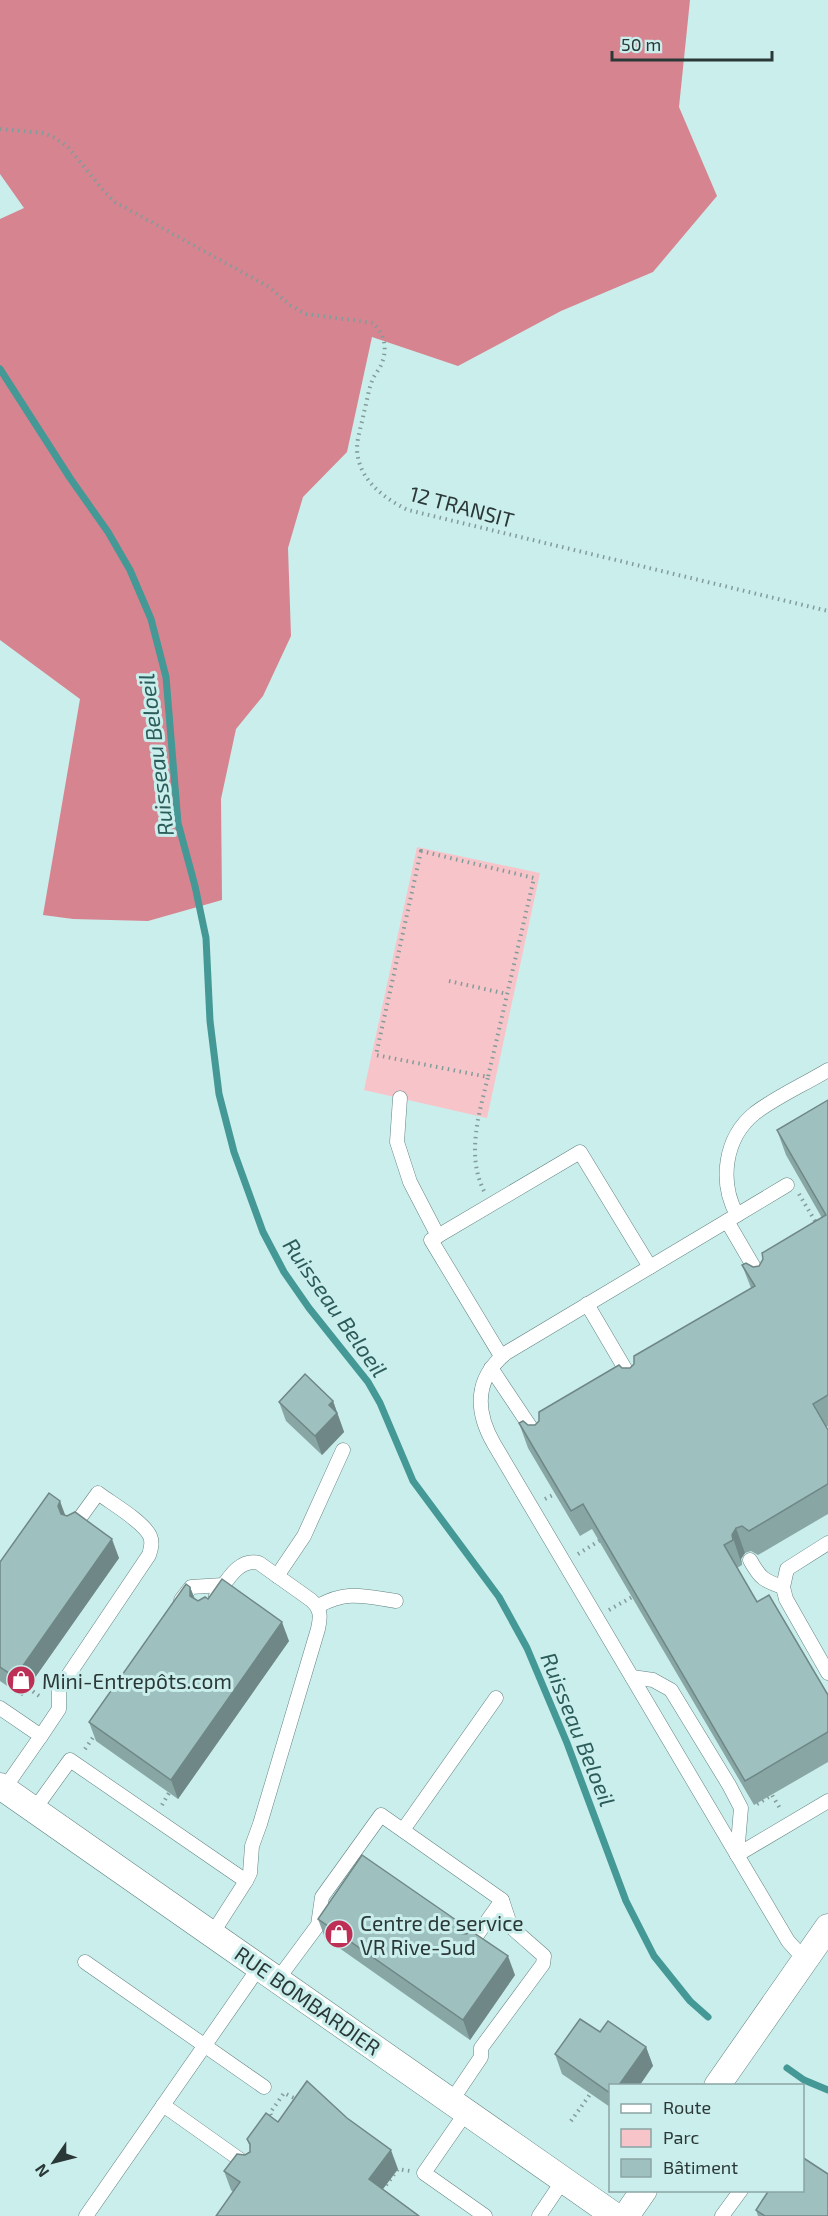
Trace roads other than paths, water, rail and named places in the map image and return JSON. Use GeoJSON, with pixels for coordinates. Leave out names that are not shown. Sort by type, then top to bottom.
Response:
{"type":"FeatureCollection","features":[{"type":"Feature","properties":{"kind":"street","name":"RUE BOMBARDIER"},"geometry":{"type":"LineString","coordinates":[[2,1788],[615,2216]]}},
{"type":"Feature","properties":{"kind":"street"},"geometry":{"type":"LineString","coordinates":[[718,2084],[828,1927]]}},
{"type":"Feature","properties":{"kind":"street"},"geometry":{"type":"LineString","coordinates":[[626,2216],[643,2192]]}},
{"type":"Feature","properties":{"kind":"lane"},"geometry":{"type":"LineString","coordinates":[[763,1283],[732,1218],[726,1178],[730,1148],[737,1133],[755,1113],[828,1070]]}},
{"type":"Feature","properties":{"kind":"lane"},"geometry":{"type":"LineString","coordinates":[[400,1098],[397,1142],[410,1182],[438,1236]]}},
{"type":"Feature","properties":{"kind":"lane"},"geometry":{"type":"LineString","coordinates":[[501,1356],[431,1240],[580,1152],[650,1267]]}},
{"type":"Feature","properties":{"kind":"lane"},"geometry":{"type":"LineString","coordinates":[[792,1189],[732,1218],[501,1356],[491,1368],[481,1388],[480,1404],[486,1430],[788,1941],[805,1960]]}},
{"type":"Feature","properties":{"kind":"lane"},"geometry":{"type":"LineString","coordinates":[[587,1304],[635,1385]]}},
{"type":"Feature","properties":{"kind":"lane"},"geometry":{"type":"LineString","coordinates":[[491,1368],[540,1442]]}},
{"type":"Feature","properties":{"kind":"lane"},"geometry":{"type":"LineString","coordinates":[[277,1576],[304,1536],[343,1450]]}},
{"type":"Feature","properties":{"kind":"lane"},"geometry":{"type":"LineString","coordinates":[[2,1788],[59,1709],[59,1689],[151,1549],[152,1540],[149,1534],[98,1493],[74,1526]]}},
{"type":"Feature","properties":{"kind":"lane"},"geometry":{"type":"LineString","coordinates":[[828,1543],[787,1569],[783,1587],[790,1610],[828,1673]]}},
{"type":"Feature","properties":{"kind":"lane"},"geometry":{"type":"LineString","coordinates":[[750,1560],[759,1576],[766,1582],[783,1587]]}},
{"type":"Feature","properties":{"kind":"lane"},"geometry":{"type":"LineString","coordinates":[[205,1611],[235,1569],[252,1562],[259,1563],[318,1606],[320,1619],[252,1846],[250,1873],[212,1934]]}},
{"type":"Feature","properties":{"kind":"lane"},"geometry":{"type":"LineString","coordinates":[[170,1615],[191,1587],[223,1586]]}},
{"type":"Feature","properties":{"kind":"lane"},"geometry":{"type":"LineString","coordinates":[[318,1606],[343,1595],[396,1601]]}},
{"type":"Feature","properties":{"kind":"lane"},"geometry":{"type":"LineString","coordinates":[[632,1677],[653,1680],[671,1690],[729,1785],[741,1808],[737,1855]]}},
{"type":"Feature","properties":{"kind":"lane"},"geometry":{"type":"LineString","coordinates":[[403,1830],[496,1698]]}},
{"type":"Feature","properties":{"kind":"lane"},"geometry":{"type":"LineString","coordinates":[[0,1708],[41,1736]]}},
{"type":"Feature","properties":{"kind":"lane"},"geometry":{"type":"LineString","coordinates":[[34,1810],[70,1760],[246,1881]]}},
{"type":"Feature","properties":{"kind":"lane"},"geometry":{"type":"LineString","coordinates":[[737,1855],[828,1801]]}},
{"type":"Feature","properties":{"kind":"lane"},"geometry":{"type":"LineString","coordinates":[[86,2216],[205,2045],[269,1973],[318,1925],[322,1897],[381,1815],[502,1900],[511,1927],[544,1956],[543,1964],[481,2048],[481,2057],[424,2173],[484,2216]]}},
{"type":"Feature","properties":{"kind":"lane"},"geometry":{"type":"LineString","coordinates":[[470,1945],[502,1900]]}},
{"type":"Feature","properties":{"kind":"lane"},"geometry":{"type":"LineString","coordinates":[[85,1962],[264,2087]]}},
{"type":"Feature","properties":{"kind":"lane"},"geometry":{"type":"LineString","coordinates":[[164,2105],[249,2166]]}},
{"type":"Feature","properties":{"kind":"lane"},"geometry":{"type":"LineString","coordinates":[[539,2216],[564,2179]]}},
{"type":"Feature","properties":{"kind":"lane"},"geometry":{"type":"LineString","coordinates":[[722,2216],[740,2192]]}},
{"type":"Feature","properties":{"kind":"waterway","name":"Ruisseau Beloeil"},"geometry":{"type":"LineString","coordinates":[[0,369],[70,478],[108,532],[130,570],[151,619],[166,677],[178,823],[206,938],[210,1021],[219,1094],[234,1152],[263,1232],[284,1272],[309,1308],[368,1382],[380,1403],[413,1481],[499,1597],[527,1648],[567,1743],[626,1901],[654,1956],[690,2001],[708,2017]]}},
{"type":"Feature","properties":{"kind":"waterway","name":"Ruisseau Beloeil"},"geometry":{"type":"LineString","coordinates":[[787,2068],[804,2080],[828,2090]]}},
{"type":"Feature","properties":{"kind":"place","name":"Mini-Entrepôts.com"},"geometry":{"type":"Point","coordinates":[21,1680]}},
{"type":"Feature","properties":{"kind":"place","name":"Centre de service VR Rive-Sud"},"geometry":{"type":"Point","coordinates":[339,1934]}}]}
